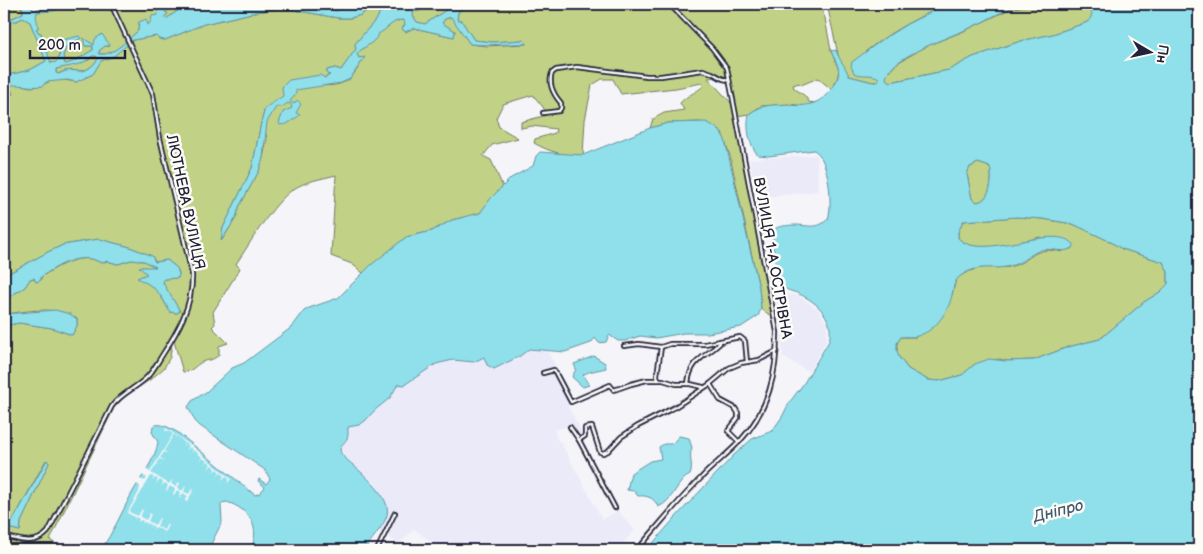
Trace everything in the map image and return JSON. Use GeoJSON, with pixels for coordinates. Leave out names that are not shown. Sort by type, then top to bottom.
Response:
{"type":"FeatureCollection","features":[{"type":"Feature","properties":{"kind":"street","name":"ЛЮТНЕВА ВУЛИЦЯ"},"geometry":{"type":"LineString","coordinates":[[4,536],[21,541],[33,541],[43,537],[48,532],[112,406],[122,395],[151,373],[176,334],[190,303],[192,274],[160,138],[156,105],[151,88],[111,4]]}},
{"type":"Feature","properties":{"kind":"street","name":"ВУЛИЦЯ 1-А ОСТРІВНА"},"geometry":{"type":"LineString","coordinates":[[637,550],[700,479],[740,442],[759,415],[773,384],[777,351],[777,332],[727,68],[712,48],[669,4]]}},
{"type":"Feature","properties":{"kind":"street"},"geometry":{"type":"LineString","coordinates":[[543,113],[559,111],[561,108],[550,78],[553,71],[558,69],[577,67],[647,76],[703,70],[729,80]]}},
{"type":"Feature","properties":{"kind":"street"},"geometry":{"type":"LineString","coordinates":[[624,346],[639,344],[661,347],[670,344],[705,344],[740,337],[744,340],[747,362]]}},
{"type":"Feature","properties":{"kind":"street"},"geometry":{"type":"LineString","coordinates":[[688,384],[692,366],[720,344]]}},
{"type":"Feature","properties":{"kind":"street"},"geometry":{"type":"LineString","coordinates":[[658,380],[661,347]]}},
{"type":"Feature","properties":{"kind":"street"},"geometry":{"type":"LineString","coordinates":[[579,440],[585,436],[585,428],[592,427],[600,452],[607,452],[621,437],[705,388],[729,368],[759,360],[777,351]]}},
{"type":"Feature","properties":{"kind":"street"},"geometry":{"type":"LineString","coordinates":[[543,373],[554,370],[571,402],[610,385],[614,390],[647,380],[688,384],[705,388]]}},
{"type":"Feature","properties":{"kind":"street"},"geometry":{"type":"LineString","coordinates":[[710,384],[720,400],[735,408],[738,413],[738,418],[728,431],[740,442]]}},
{"type":"Feature","properties":{"kind":"street"},"geometry":{"type":"LineString","coordinates":[[570,427],[579,440],[615,508]]}},
{"type":"Feature","properties":{"kind":"street"},"geometry":{"type":"LineString","coordinates":[[377,550],[395,513]]}},
{"type":"Feature","properties":{"kind":"street"},"geometry":{"type":"LineString","coordinates":[[380,545],[383,550]]}},
{"type":"Feature","properties":{"kind":"shaded area"},"geometry":{"type":"Polygon","coordinates":[[[817,155],[818,191],[756,198],[750,159],[817,155]]]}},
{"type":"Feature","properties":{"kind":"shaded area"},"geometry":{"type":"Polygon","coordinates":[[[774,292],[799,296],[819,310],[827,323],[827,340],[809,372],[783,357],[780,320],[774,292]]]}},
{"type":"Feature","properties":{"kind":"shaded area"},"geometry":{"type":"Polygon","coordinates":[[[532,348],[548,352],[574,401],[568,407],[583,434],[578,438],[570,426],[554,430],[558,441],[560,441],[602,519],[618,511],[635,530],[621,545],[627,550],[442,550],[414,529],[399,544],[378,530],[387,517],[387,507],[376,485],[340,452],[340,447],[347,439],[348,427],[359,425],[365,421],[375,410],[390,399],[396,385],[436,364],[453,360],[474,362],[482,357],[485,358],[489,367],[520,356],[526,350],[532,348]]]}},
{"type":"Feature","properties":{"kind":"green space"},"geometry":{"type":"Polygon","coordinates":[[[4,4],[20,4],[23,13],[8,20],[16,21],[23,18],[30,22],[46,61],[30,70],[4,76],[4,4]]]}},
{"type":"Feature","properties":{"kind":"green space"},"geometry":{"type":"Polygon","coordinates":[[[60,4],[201,4],[188,8],[183,7],[166,19],[164,18],[168,13],[165,12],[158,15],[147,26],[139,22],[138,31],[110,53],[99,54],[99,51],[105,46],[110,46],[94,45],[84,39],[85,46],[93,46],[93,50],[65,64],[63,56],[66,47],[80,38],[79,36],[59,51],[59,58],[56,63],[50,63],[41,33],[36,29],[38,28],[36,12],[47,11],[62,5],[60,4]]]}},
{"type":"Feature","properties":{"kind":"green space"},"geometry":{"type":"Polygon","coordinates":[[[375,4],[380,10],[378,17],[355,44],[356,49],[341,70],[335,68],[327,70],[327,74],[331,75],[320,79],[301,81],[282,100],[265,108],[252,168],[223,228],[222,240],[236,218],[239,207],[259,171],[267,138],[263,125],[273,108],[289,97],[298,85],[325,86],[345,82],[354,74],[364,58],[359,58],[357,54],[374,40],[378,33],[397,21],[404,20],[405,25],[402,28],[405,32],[414,28],[454,37],[455,31],[442,23],[445,19],[452,17],[470,44],[487,46],[526,44],[522,40],[492,42],[474,40],[461,20],[457,21],[458,12],[468,4],[819,4],[825,18],[831,51],[839,70],[837,79],[831,89],[818,78],[801,85],[799,83],[793,85],[794,88],[805,96],[809,102],[816,103],[805,106],[788,104],[761,106],[749,114],[736,116],[773,312],[770,315],[761,309],[759,288],[730,156],[722,132],[707,123],[699,122],[668,123],[650,128],[653,119],[664,113],[684,110],[680,103],[703,86],[702,83],[621,94],[613,79],[602,79],[592,85],[585,120],[583,155],[557,153],[534,143],[535,139],[555,133],[556,129],[532,126],[521,128],[521,122],[547,115],[533,95],[503,104],[496,118],[499,127],[518,138],[492,145],[483,156],[491,160],[503,187],[480,213],[452,220],[432,231],[406,237],[363,273],[352,264],[331,256],[336,175],[302,184],[284,197],[276,205],[236,264],[240,268],[213,312],[215,324],[212,327],[228,343],[219,346],[219,355],[183,372],[173,338],[170,357],[164,368],[124,397],[114,408],[50,540],[60,547],[59,550],[4,550],[4,527],[20,531],[21,522],[49,463],[46,460],[12,522],[4,521],[4,326],[19,323],[52,328],[72,335],[77,326],[77,319],[61,312],[42,310],[6,314],[4,319],[4,300],[25,287],[30,279],[34,278],[36,282],[41,280],[41,277],[70,261],[86,259],[101,263],[107,261],[118,264],[131,260],[144,261],[157,268],[140,267],[147,274],[138,278],[157,292],[170,312],[177,313],[180,311],[163,284],[164,279],[178,278],[177,268],[167,260],[155,262],[152,256],[130,247],[99,239],[63,245],[4,276],[4,96],[13,94],[10,87],[4,89],[4,86],[16,84],[31,87],[42,86],[45,83],[58,80],[76,82],[93,74],[101,61],[114,56],[133,40],[156,36],[159,39],[165,40],[204,24],[256,12],[283,8],[338,18],[350,18],[361,15],[375,4]],[[728,76],[708,78],[733,105],[728,76]]]}},
{"type":"Feature","properties":{"kind":"green space"},"geometry":{"type":"Polygon","coordinates":[[[424,4],[455,4],[425,24],[417,22],[413,16],[413,12],[424,4]]]}},
{"type":"Feature","properties":{"kind":"green space"},"geometry":{"type":"Polygon","coordinates":[[[825,4],[953,4],[937,9],[907,24],[865,52],[889,72],[897,63],[929,45],[1012,8],[1041,4],[1115,9],[1085,23],[1053,34],[1021,41],[973,57],[949,70],[890,82],[873,82],[849,76],[839,59],[828,9],[825,4]]]}},
{"type":"Feature","properties":{"kind":"green space"},"geometry":{"type":"Polygon","coordinates":[[[92,56],[96,56],[98,59],[88,69],[56,73],[56,69],[89,60],[92,56]]]}},
{"type":"Feature","properties":{"kind":"green space"},"geometry":{"type":"Polygon","coordinates":[[[978,163],[990,167],[991,177],[988,193],[982,200],[977,202],[972,199],[967,174],[970,167],[978,163]]]}},
{"type":"Feature","properties":{"kind":"green space"},"geometry":{"type":"Polygon","coordinates":[[[1017,217],[1073,224],[1122,249],[1163,262],[1168,272],[1168,284],[1100,339],[1068,347],[1034,360],[1006,361],[999,359],[975,364],[962,375],[939,381],[928,380],[908,369],[899,357],[897,343],[901,337],[916,337],[952,295],[956,279],[975,269],[1008,267],[1038,252],[1053,250],[1063,252],[1040,237],[986,247],[965,244],[958,239],[958,232],[963,221],[1017,217]]]}},
{"type":"Feature","properties":{"kind":"water"},"geometry":{"type":"Polygon","coordinates":[[[20,4],[29,4],[34,11],[39,6],[45,4],[62,5],[62,8],[53,11],[37,12],[38,28],[36,29],[41,33],[51,63],[58,60],[62,40],[79,36],[81,38],[66,47],[63,56],[65,64],[93,50],[93,46],[85,46],[83,38],[94,45],[95,39],[102,34],[110,46],[105,46],[99,51],[99,54],[110,53],[138,31],[139,22],[146,19],[148,25],[152,16],[158,15],[157,9],[166,7],[165,12],[168,13],[164,18],[166,19],[183,7],[188,8],[201,4],[320,4],[336,11],[351,4],[375,4],[361,15],[350,18],[338,18],[283,8],[256,12],[204,24],[165,40],[159,39],[156,36],[133,40],[114,56],[101,61],[93,74],[76,82],[68,80],[46,82],[43,86],[4,86],[4,76],[30,70],[46,61],[30,22],[23,18],[16,21],[7,21],[23,13],[20,4]],[[92,56],[80,64],[56,69],[56,73],[83,71],[92,66],[98,59],[96,56],[92,56]]]}},
{"type":"Feature","properties":{"kind":"water"},"geometry":{"type":"Polygon","coordinates":[[[375,4],[403,4],[405,9],[409,10],[413,4],[424,4],[420,7],[420,11],[413,12],[413,16],[417,22],[425,24],[455,4],[468,4],[458,12],[457,20],[461,20],[474,40],[492,42],[523,40],[527,44],[470,44],[451,17],[445,19],[442,23],[455,31],[454,37],[414,28],[405,32],[402,28],[405,25],[404,20],[393,23],[357,54],[359,58],[365,57],[350,79],[341,83],[296,90],[296,94],[290,101],[294,104],[297,100],[301,104],[296,113],[300,115],[287,124],[280,125],[283,112],[292,108],[291,104],[288,103],[282,107],[276,107],[267,122],[263,158],[259,171],[239,207],[236,218],[221,241],[223,228],[252,168],[265,108],[283,96],[282,87],[289,80],[320,75],[325,78],[330,75],[327,74],[327,70],[335,68],[341,70],[356,49],[355,44],[378,17],[380,10],[375,4]]]}},
{"type":"Feature","properties":{"kind":"water","name":"Дніпро"},"geometry":{"type":"Polygon","coordinates":[[[953,4],[1041,4],[1133,4],[1138,6],[1199,4],[1199,550],[647,550],[734,455],[752,439],[772,431],[829,341],[830,326],[818,307],[806,297],[787,290],[781,285],[774,256],[773,238],[774,232],[778,227],[793,225],[816,226],[828,219],[830,193],[823,162],[814,150],[769,156],[758,155],[752,146],[749,136],[749,114],[771,105],[803,105],[823,98],[833,87],[839,73],[831,51],[836,50],[849,76],[878,82],[879,78],[854,73],[851,66],[852,62],[907,24],[937,9],[953,4]],[[1037,4],[1014,7],[1003,11],[909,55],[889,71],[886,79],[891,82],[949,70],[973,57],[1085,23],[1089,21],[1092,14],[1090,8],[1084,6],[1037,4]],[[978,163],[970,167],[967,174],[972,199],[977,202],[985,197],[990,188],[990,167],[978,163]],[[1017,217],[963,221],[958,232],[958,238],[969,245],[999,245],[1050,237],[1064,238],[1074,244],[1074,247],[1062,251],[1041,250],[1014,265],[975,269],[959,277],[948,307],[941,319],[926,332],[913,337],[901,337],[897,343],[899,357],[908,369],[928,380],[939,381],[962,375],[975,364],[989,359],[1006,361],[1034,360],[1068,347],[1100,339],[1168,284],[1168,272],[1163,262],[1122,249],[1073,224],[1017,217]]]}},
{"type":"Feature","properties":{"kind":"water"},"geometry":{"type":"Polygon","coordinates":[[[706,122],[718,129],[725,140],[759,288],[761,309],[758,316],[741,327],[708,333],[684,333],[656,338],[640,336],[625,341],[618,341],[609,335],[606,342],[599,343],[595,338],[591,343],[565,352],[529,349],[520,356],[494,369],[487,365],[484,357],[474,362],[453,360],[436,364],[404,385],[398,384],[390,398],[365,421],[359,425],[348,427],[347,438],[340,449],[342,455],[380,492],[388,510],[384,522],[365,550],[250,550],[255,534],[251,520],[242,509],[227,502],[221,505],[222,522],[208,550],[101,550],[157,449],[158,442],[152,432],[153,426],[162,425],[177,432],[255,495],[260,493],[265,487],[258,481],[259,479],[266,484],[270,479],[265,470],[200,426],[195,421],[188,407],[192,401],[206,392],[232,368],[244,363],[292,327],[304,311],[338,298],[371,265],[406,237],[432,231],[452,220],[480,213],[491,198],[511,178],[533,166],[536,156],[540,152],[583,155],[650,128],[668,123],[706,122]]]}},
{"type":"Feature","properties":{"kind":"water"},"geometry":{"type":"Polygon","coordinates":[[[99,239],[130,247],[152,256],[155,262],[167,260],[177,268],[178,278],[164,279],[163,283],[180,311],[177,313],[170,312],[157,292],[137,278],[147,274],[139,267],[156,267],[144,261],[131,260],[118,264],[107,261],[101,263],[86,258],[70,261],[48,272],[41,277],[41,280],[36,282],[34,278],[30,279],[25,287],[4,300],[4,276],[63,245],[99,239]]]}},
{"type":"Feature","properties":{"kind":"water"},"geometry":{"type":"Polygon","coordinates":[[[55,310],[70,314],[77,319],[77,326],[72,335],[52,328],[19,323],[4,326],[5,314],[55,310]]]}},
{"type":"Feature","properties":{"kind":"water"},"geometry":{"type":"Polygon","coordinates":[[[594,356],[605,363],[606,368],[583,375],[589,385],[583,387],[572,377],[576,369],[574,364],[594,356]]]}},
{"type":"Feature","properties":{"kind":"water"},"geometry":{"type":"Polygon","coordinates":[[[679,436],[689,438],[692,448],[691,472],[668,500],[658,507],[655,501],[650,498],[638,496],[634,491],[627,490],[631,473],[650,461],[661,459],[659,447],[664,444],[672,444],[679,436]]]}},
{"type":"Feature","properties":{"kind":"water"},"geometry":{"type":"Polygon","coordinates":[[[47,460],[49,463],[21,522],[20,531],[4,527],[4,521],[12,522],[47,460]]]}},
{"type":"Feature","properties":{"kind":"pier"},"geometry":{"type":"Polygon","coordinates":[[[166,428],[190,445],[193,444],[192,446],[231,479],[227,484],[229,479],[226,476],[222,480],[224,475],[221,472],[217,476],[220,472],[217,469],[213,472],[216,468],[212,465],[208,469],[211,464],[208,461],[204,465],[207,461],[203,458],[199,462],[202,457],[194,450],[191,454],[193,450],[190,447],[186,451],[189,446],[186,443],[182,447],[185,443],[177,436],[175,438],[174,434],[164,451],[169,454],[164,452],[160,458],[165,461],[159,459],[157,463],[162,466],[157,464],[151,473],[169,484],[173,479],[171,484],[176,487],[179,482],[178,488],[182,491],[186,485],[184,492],[189,494],[194,489],[187,502],[185,501],[188,496],[183,493],[179,498],[181,492],[177,490],[174,495],[175,489],[170,486],[166,491],[168,485],[164,483],[161,487],[163,482],[160,480],[156,484],[158,479],[155,478],[152,481],[154,477],[151,476],[129,512],[138,516],[142,509],[140,517],[146,520],[150,513],[148,521],[155,525],[160,518],[157,526],[164,530],[168,525],[164,533],[156,527],[153,529],[152,525],[149,528],[151,525],[148,523],[146,526],[147,523],[144,522],[142,524],[143,521],[141,520],[138,522],[139,519],[136,517],[134,520],[135,517],[127,513],[139,492],[140,486],[135,483],[137,478],[145,481],[147,478],[142,475],[145,469],[150,472],[173,434],[167,430],[165,432],[166,428]]]}}]}
